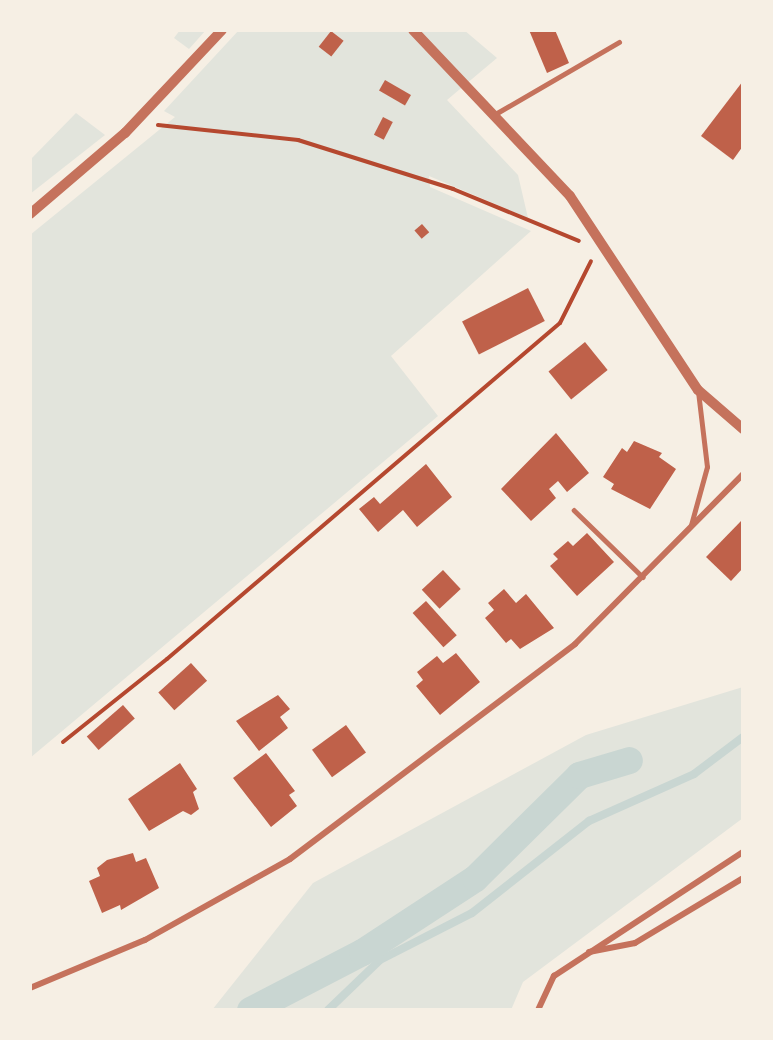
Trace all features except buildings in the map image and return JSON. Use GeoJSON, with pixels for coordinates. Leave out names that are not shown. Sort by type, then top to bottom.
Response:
{"type":"FeatureCollection","features":[{"type":"Feature","properties":{"kind":"street"},"geometry":{"type":"LineString","coordinates":[[30,214],[135,123],[222,30]]}},
{"type":"Feature","properties":{"kind":"street"},"geometry":{"type":"LineString","coordinates":[[412,30],[497,113],[570,196],[698,390],[743,429]]}},
{"type":"Feature","properties":{"kind":"street"},"geometry":{"type":"LineString","coordinates":[[30,988],[145,940],[290,859],[566,651],[643,577],[743,474]]}},
{"type":"Feature","properties":{"kind":"street"},"geometry":{"type":"LineString","coordinates":[[538,1010],[554,976],[743,852]]}},
{"type":"Feature","properties":{"kind":"street"},"geometry":{"type":"LineString","coordinates":[[586,953],[635,943],[743,878]]}},
{"type":"Feature","properties":{"kind":"lane"},"geometry":{"type":"LineString","coordinates":[[497,113],[619,42]]}},
{"type":"Feature","properties":{"kind":"lane"},"geometry":{"type":"LineString","coordinates":[[691,525],[707,467],[698,390]]}},
{"type":"Feature","properties":{"kind":"lane"},"geometry":{"type":"LineString","coordinates":[[574,510],[643,577]]}},
{"type":"Feature","properties":{"kind":"path"},"geometry":{"type":"LineString","coordinates":[[63,742],[167,659],[560,323],[600,244],[569,240],[453,189],[298,140],[135,123]]}},
{"type":"Feature","properties":{"kind":"shaded area"},"geometry":{"type":"Polygon","coordinates":[[[180,30],[206,30],[189,49],[174,38],[180,30]]]}},
{"type":"Feature","properties":{"kind":"shaded area"},"geometry":{"type":"Polygon","coordinates":[[[239,30],[464,30],[497,58],[447,100],[518,175],[528,218],[429,176],[430,187],[531,231],[391,356],[438,416],[30,758],[30,235],[175,117],[164,111],[239,30]]]}},
{"type":"Feature","properties":{"kind":"shaded area"},"geometry":{"type":"Polygon","coordinates":[[[76,113],[105,135],[30,194],[30,160],[76,113]]]}},
{"type":"Feature","properties":{"kind":"shaded area"},"geometry":{"type":"Polygon","coordinates":[[[743,687],[743,818],[523,982],[511,1010],[212,1010],[313,883],[586,735],[743,687]]]}},
{"type":"Feature","properties":{"kind":"waterway"},"geometry":{"type":"LineString","coordinates":[[328,1010],[380,960],[472,913],[589,821],[694,774],[743,737]]}},
{"type":"Feature","properties":{"kind":"waterway"},"geometry":{"type":"LineString","coordinates":[[250,1010],[362,952],[475,878],[579,775],[629,760]]}}]}
